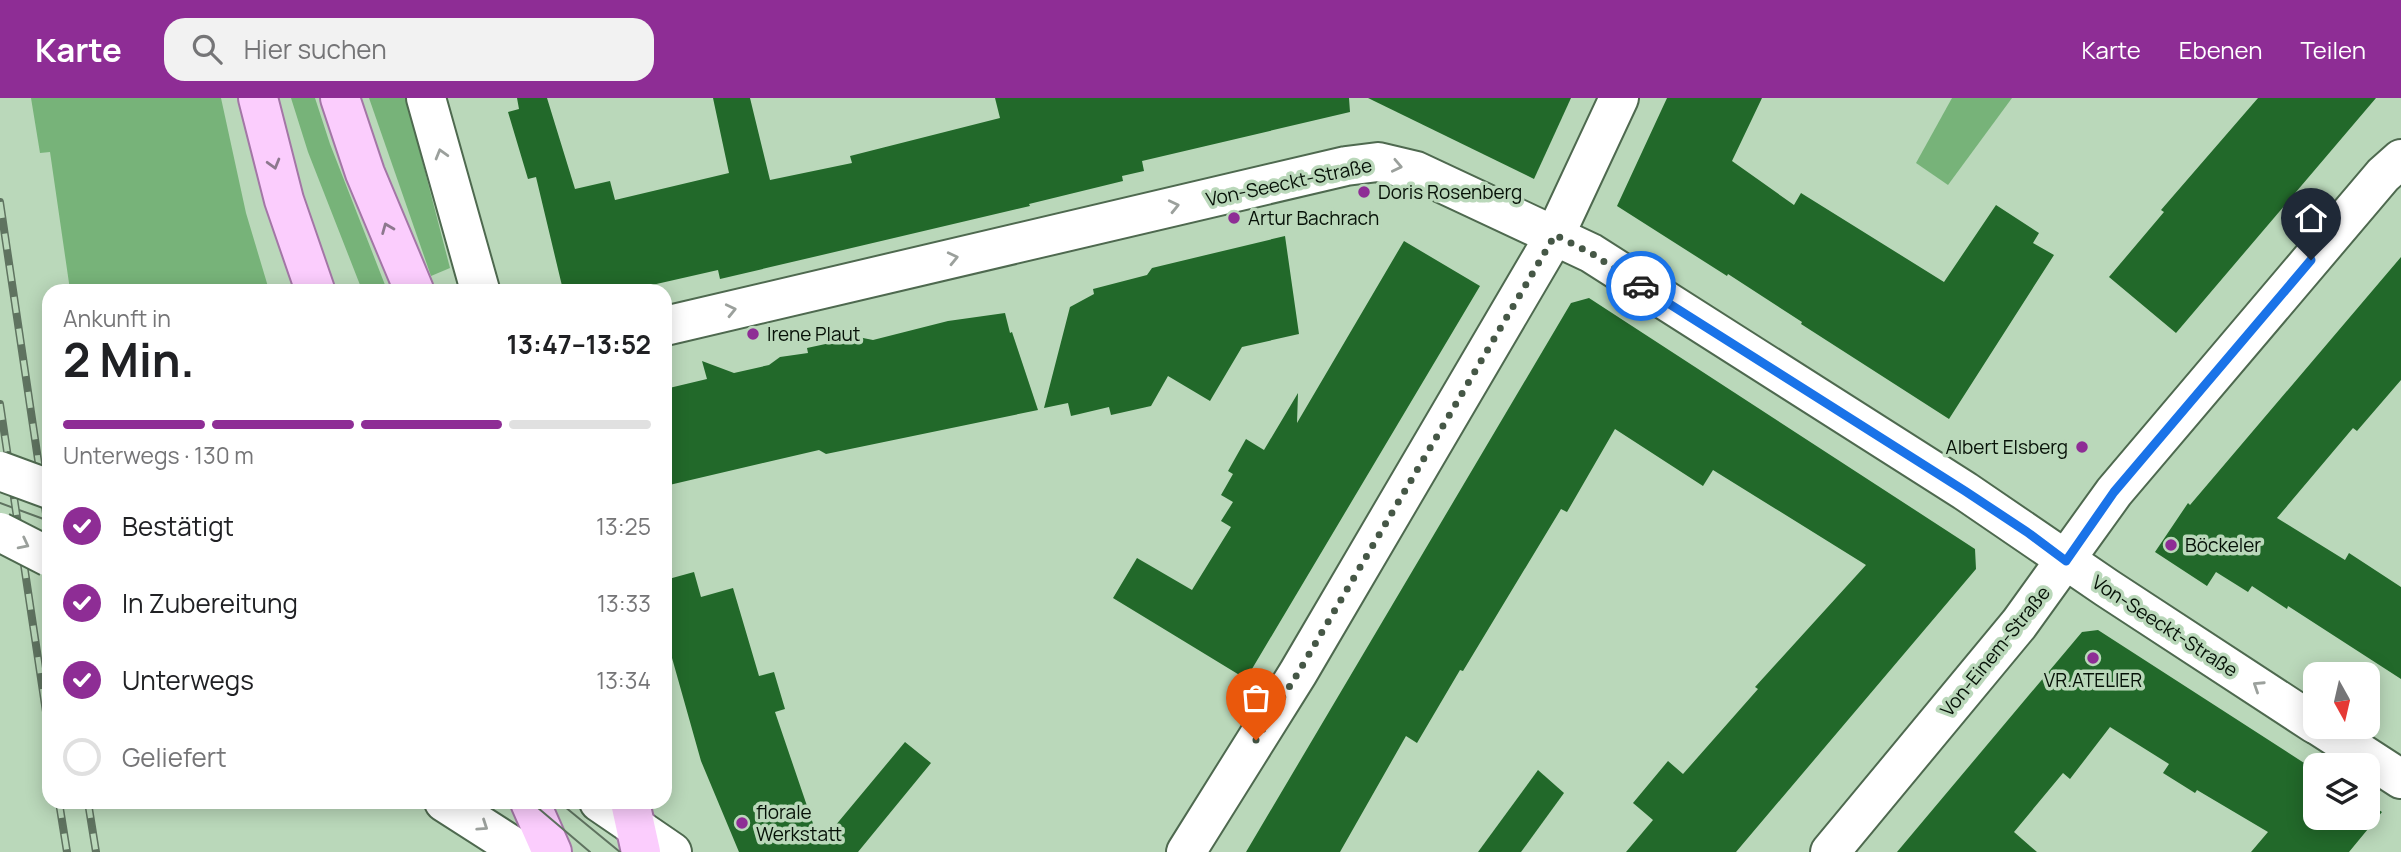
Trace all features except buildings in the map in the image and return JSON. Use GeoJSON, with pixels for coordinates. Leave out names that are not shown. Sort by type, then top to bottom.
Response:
{"type":"FeatureCollection","features":[{"type":"Feature","properties":{"kind":"main road"},"geometry":{"type":"LineString","coordinates":[[257,98],[284,200],[313,284]]}},
{"type":"Feature","properties":{"kind":"main road"},"geometry":{"type":"LineString","coordinates":[[340,98],[370,184],[412,284]]}},
{"type":"Feature","properties":{"kind":"main road"},"geometry":{"type":"LineString","coordinates":[[533,809],[552,852]]}},
{"type":"Feature","properties":{"kind":"street"},"geometry":{"type":"LineString","coordinates":[[426,98],[478,284]]}},
{"type":"Feature","properties":{"kind":"street"},"geometry":{"type":"LineString","coordinates":[[1186,852],[1298,673],[1555,235],[1619,98]]}},
{"type":"Feature","properties":{"kind":"street","name":"Von-Einem-Straße"},"geometry":{"type":"LineString","coordinates":[[1830,852],[2019,624],[2114,492],[2374,185],[2401,159]]}},
{"type":"Feature","properties":{"kind":"street","name":"Von-Seeckt-Straße"},"geometry":{"type":"LineString","coordinates":[[672,324],[1362,164],[1387,164],[1416,171],[1591,253],[2027,532],[2066,561],[2303,716]]}},
{"type":"Feature","properties":{"kind":"street"},"geometry":{"type":"LineString","coordinates":[[0,471],[42,486]]}},
{"type":"Feature","properties":{"kind":"street"},"geometry":{"type":"LineString","coordinates":[[0,532],[42,553]]}},
{"type":"Feature","properties":{"kind":"street","name":"Von-Seeckt-Straße"},"geometry":{"type":"LineString","coordinates":[[2339,739],[2401,779]]}},
{"type":"Feature","properties":{"kind":"street"},"geometry":{"type":"LineString","coordinates":[[455,809],[522,852]]}},
{"type":"Feature","properties":{"kind":"street"},"geometry":{"type":"LineString","coordinates":[[609,809],[672,852]]}},
{"type":"Feature","properties":{"kind":"green space"},"geometry":{"type":"Polygon","coordinates":[[[31,98],[221,98],[246,213],[267,284],[69,284],[50,152],[40,153],[31,98]]]}},
{"type":"Feature","properties":{"kind":"green space"},"geometry":{"type":"Polygon","coordinates":[[[291,98],[315,98],[385,284],[360,284],[308,152],[291,98]]]}},
{"type":"Feature","properties":{"kind":"green space"},"geometry":{"type":"Polygon","coordinates":[[[369,98],[406,98],[450,268],[431,276],[369,98]]]}},
{"type":"Feature","properties":{"kind":"green space"},"geometry":{"type":"Polygon","coordinates":[[[1952,98],[2012,98],[1948,185],[1916,163],[1952,98]]]}},
{"type":"Feature","properties":{"kind":"tram line"},"geometry":{"type":"LineString","coordinates":[[0,481],[42,497]]}},
{"type":"Feature","properties":{"kind":"tram line"},"geometry":{"type":"LineString","coordinates":[[0,503],[42,518]]}},
{"type":"Feature","properties":{"kind":"tram line"},"geometry":{"type":"LineString","coordinates":[[539,809],[590,852]]}},
{"type":"Feature","properties":{"kind":"tram line"},"geometry":{"type":"LineString","coordinates":[[568,809],[620,852]]}},
{"type":"Feature","properties":{"kind":"railway"},"geometry":{"type":"LineString","coordinates":[[0,202],[42,487]]}},
{"type":"Feature","properties":{"kind":"railway"},"geometry":{"type":"LineString","coordinates":[[0,404],[42,685]]}},
{"type":"Feature","properties":{"kind":"railway"},"geometry":{"type":"LineString","coordinates":[[60,809],[67,852]]}},
{"type":"Feature","properties":{"kind":"railway"},"geometry":{"type":"LineString","coordinates":[[89,809],[96,852]]}},
{"type":"Feature","properties":{"kind":"way so far"},"geometry":{"type":"LineString","coordinates":[[1256,740],[1555,235],[1591,253],[1641,286]]}},
{"type":"Feature","properties":{"kind":"place","name":"Doris Rosenberg"},"geometry":{"type":"Point","coordinates":[1364,192]}},
{"type":"Feature","properties":{"kind":"place","name":"Artur Bachrach"},"geometry":{"type":"Point","coordinates":[1234,218]}},
{"type":"Feature","properties":{"kind":"place","name":"Irene Plaut"},"geometry":{"type":"Point","coordinates":[753,334]}},
{"type":"Feature","properties":{"kind":"place","name":"Albert Elsberg"},"geometry":{"type":"Point","coordinates":[2082,447]}},
{"type":"Feature","properties":{"kind":"place","name":"Böckeler"},"geometry":{"type":"Point","coordinates":[2171,545]}},
{"type":"Feature","properties":{"kind":"place","name":"VR.ATELIER"},"geometry":{"type":"Point","coordinates":[2093,658]}},
{"type":"Feature","properties":{"kind":"place","name":"florale Werkstatt"},"geometry":{"type":"Point","coordinates":[742,823]}},
{"type":"Feature","properties":{"kind":"route"},"geometry":{"type":"LineString","coordinates":[[1641,286],[1965,491],[2066,561],[2114,492],[2311,260]]}}]}
